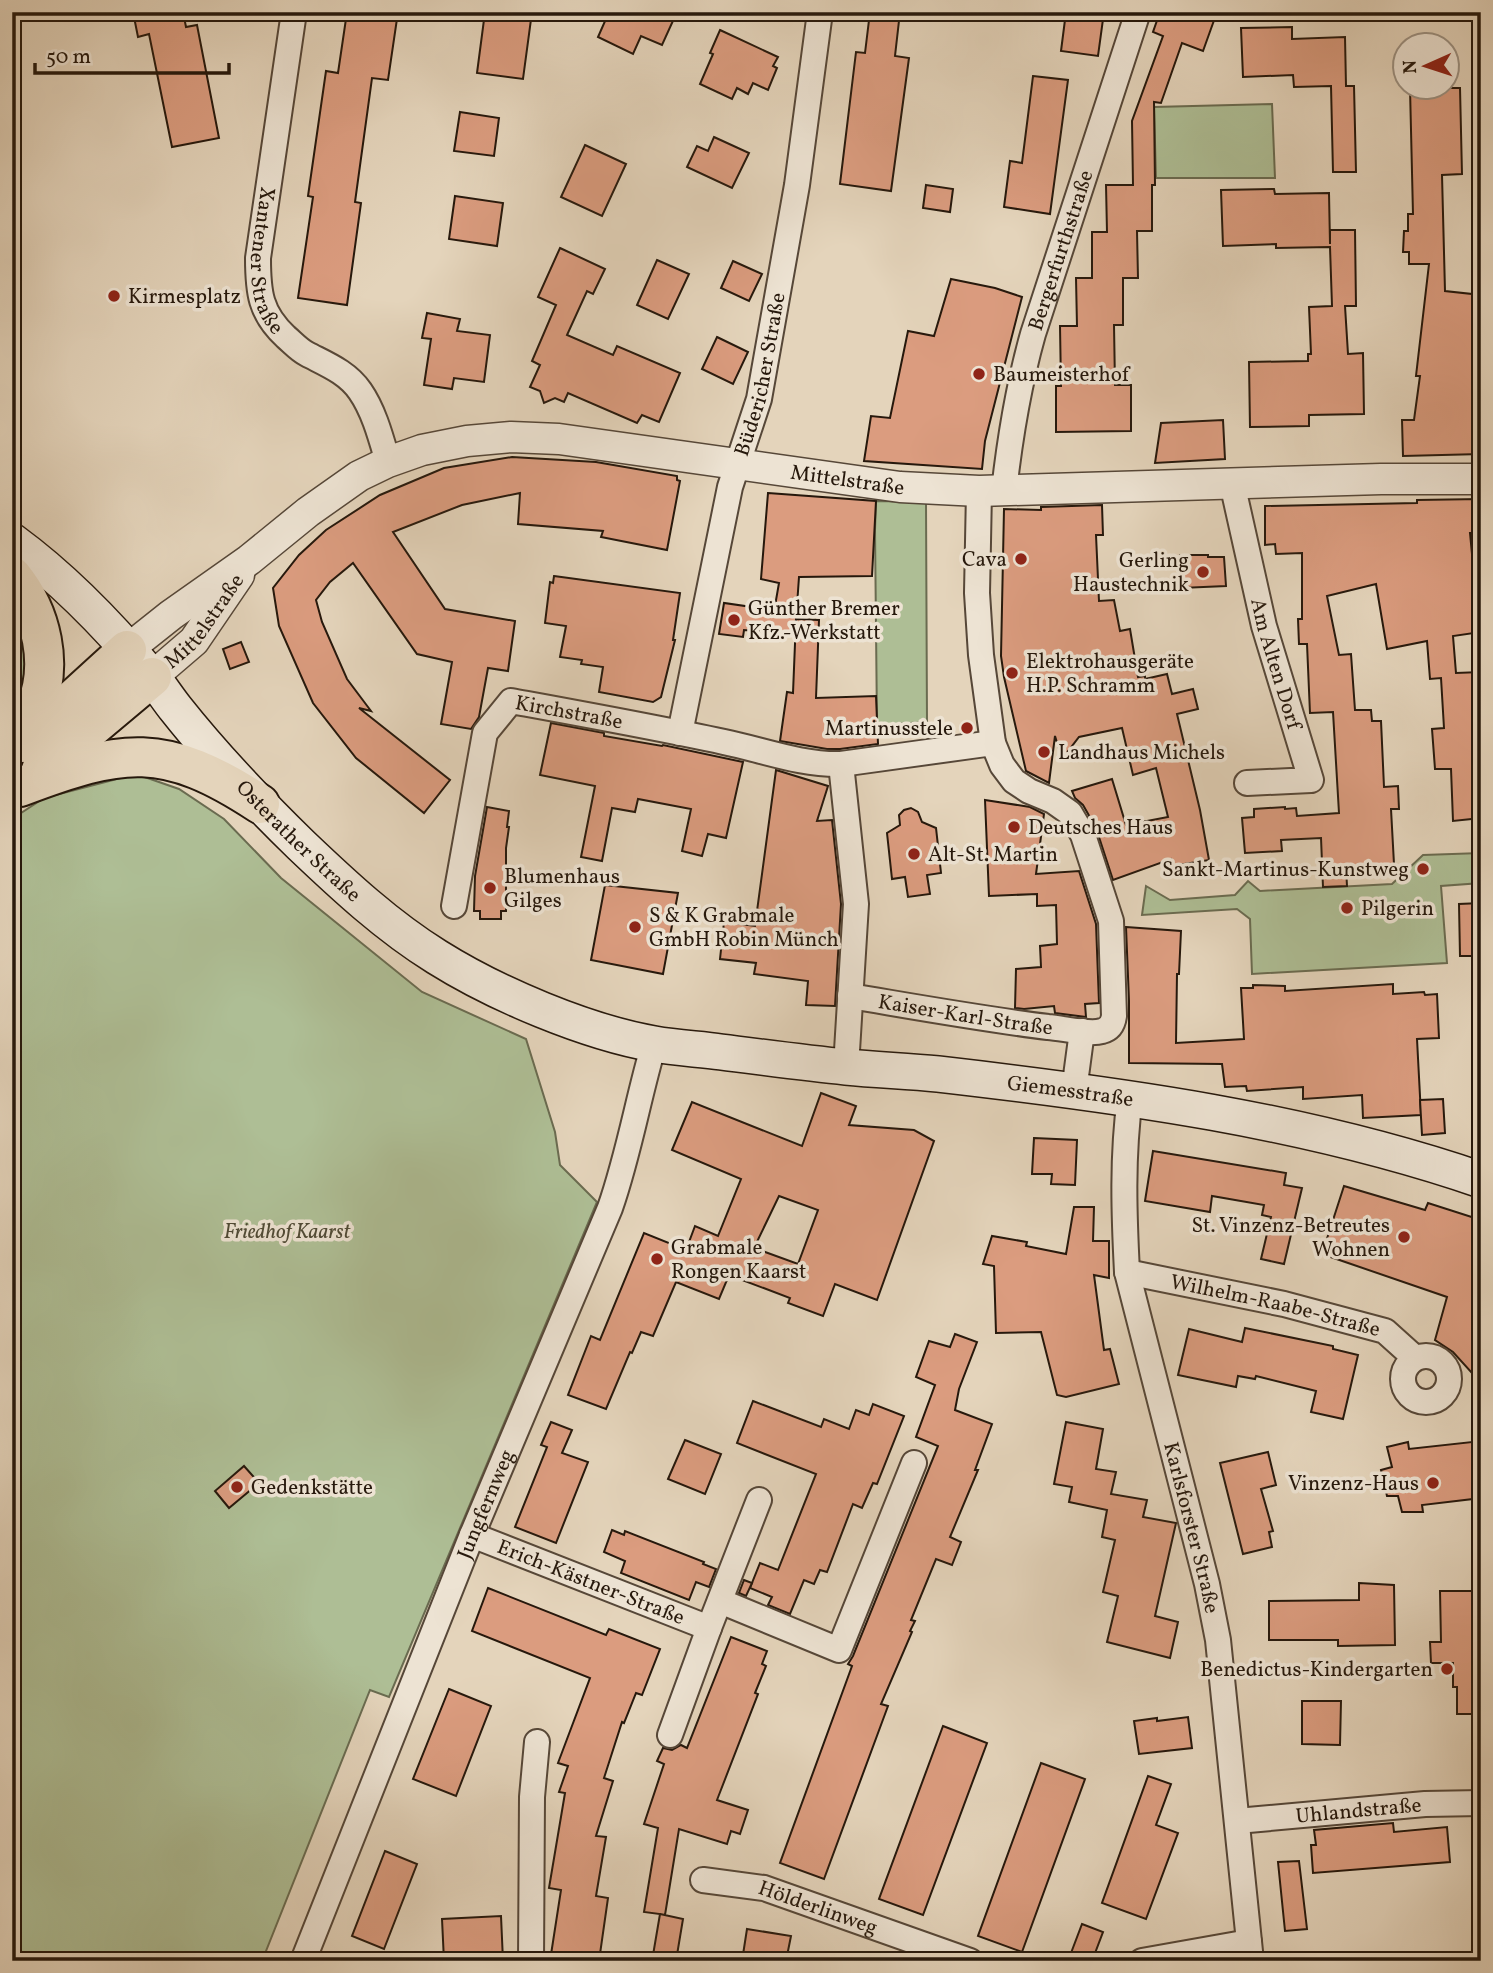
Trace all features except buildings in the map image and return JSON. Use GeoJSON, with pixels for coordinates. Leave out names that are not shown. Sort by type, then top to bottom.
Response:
{"type":"FeatureCollection","features":[{"type":"Feature","properties":{"kind":"highway"},"geometry":{"type":"LineString","coordinates":[[12,576],[25,592],[38,621],[44,651],[43,680],[35,710],[12,747]]}},
{"type":"Feature","properties":{"kind":"highway"},"geometry":{"type":"LineString","coordinates":[[15,779],[140,664]]}},
{"type":"Feature","properties":{"kind":"highway"},"geometry":{"type":"LineString","coordinates":[[15,779],[93,762],[144,756],[184,764],[203,771],[260,804]]}},
{"type":"Feature","properties":{"kind":"main road","name":"Osterather Straße"},"geometry":{"type":"LineString","coordinates":[[12,541],[70,590],[140,664],[176,710],[260,804],[329,872],[388,923],[435,957],[504,993],[541,1009],[654,1044]]}},
{"type":"Feature","properties":{"kind":"main road","name":"Giemesstraße"},"geometry":{"type":"LineString","coordinates":[[654,1044],[1130,1098],[1239,1117],[1350,1141],[1481,1180]]}},
{"type":"Feature","properties":{"kind":"street","name":"Xantener Straße"},"geometry":{"type":"LineString","coordinates":[[294,12],[258,258],[262,305],[274,326],[302,351],[339,370],[360,390],[375,421],[388,461]]}},
{"type":"Feature","properties":{"kind":"street","name":"Büdericher Straße"},"geometry":{"type":"LineString","coordinates":[[680,733],[730,487],[759,399],[797,185],[820,12]]}},
{"type":"Feature","properties":{"kind":"street","name":"Bergerfurthstraße"},"geometry":{"type":"LineString","coordinates":[[991,491],[1010,433],[1032,334],[1138,12]]}},
{"type":"Feature","properties":{"kind":"street","name":"Mittelstraße"},"geometry":{"type":"LineString","coordinates":[[140,664],[171,615],[249,560],[337,489],[388,461],[422,450],[467,441],[510,437],[559,439],[900,486],[991,491],[1381,479],[1481,479]]}},
{"type":"Feature","properties":{"kind":"street","name":"Am Alten Dorf"},"geometry":{"type":"LineString","coordinates":[[1232,483],[1264,626],[1311,780],[1247,783]]}},
{"type":"Feature","properties":{"kind":"street","name":"Kaiser-Karl-Straße"},"geometry":{"type":"LineString","coordinates":[[850,996],[1082,1031],[1098,1032],[1106,1030],[1112,1024],[1112,932],[1108,908],[1083,835],[1070,813],[1014,781],[1002,765],[993,743],[981,655],[977,593],[991,491]]}},
{"type":"Feature","properties":{"kind":"street","name":"Kirchstraße"},"geometry":{"type":"LineString","coordinates":[[454,906],[485,733],[511,701],[727,742],[825,765],[993,743]]}},
{"type":"Feature","properties":{"kind":"street"},"geometry":{"type":"LineString","coordinates":[[841,764],[856,904],[846,1067]]}},
{"type":"Feature","properties":{"kind":"street","name":"Kaiser-Karl-Straße"},"geometry":{"type":"LineString","coordinates":[[1074,1091],[1082,1031]]}},
{"type":"Feature","properties":{"kind":"street","name":"Jungfernweg"},"geometry":{"type":"LineString","coordinates":[[303,1961],[472,1535],[610,1208],[623,1168],[654,1044]]}},
{"type":"Feature","properties":{"kind":"street","name":"Karlsforster Straße"},"geometry":{"type":"LineString","coordinates":[[1130,1098],[1125,1135],[1128,1272],[1218,1640],[1250,1951]]}},
{"type":"Feature","properties":{"kind":"street","name":"Wilhelm-Raabe-Straße"},"geometry":{"type":"LineString","coordinates":[[1128,1272],[1284,1304],[1385,1331],[1415,1358]]}},
{"type":"Feature","properties":{"kind":"street"},"geometry":{"type":"LineString","coordinates":[[720,1601],[839,1650],[914,1463]]}},
{"type":"Feature","properties":{"kind":"street","name":"Erich-Kästner-Straße"},"geometry":{"type":"LineString","coordinates":[[670,1735],[759,1500]]}},
{"type":"Feature","properties":{"kind":"street","name":"Erich-Kästner-Straße"},"geometry":{"type":"LineString","coordinates":[[472,1535],[709,1628]]}},
{"type":"Feature","properties":{"kind":"street"},"geometry":{"type":"LineString","coordinates":[[531,1961],[532,1797],[537,1742]]}},
{"type":"Feature","properties":{"kind":"street","name":"Uhlandstraße"},"geometry":{"type":"LineString","coordinates":[[1237,1821],[1425,1804],[1481,1803]]}},
{"type":"Feature","properties":{"kind":"street","name":"Hölderlinweg"},"geometry":{"type":"LineString","coordinates":[[703,1880],[764,1888],[970,1961]]}},
{"type":"Feature","properties":{"kind":"street"},"geometry":{"type":"LineString","coordinates":[[1142,1961],[1250,1951]]}},
{"type":"Feature","properties":{"kind":"green space"},"geometry":{"type":"Polygon","coordinates":[[[1272,104],[1275,178],[1156,178],[1154,107],[1272,104]]]}},
{"type":"Feature","properties":{"kind":"green space"},"geometry":{"type":"Polygon","coordinates":[[[876,501],[926,502],[927,722],[877,725],[876,501]]]}},
{"type":"Feature","properties":{"kind":"green space"},"geometry":{"type":"Polygon","coordinates":[[[12,596],[22,610],[30,687],[12,724],[12,596]]]}},
{"type":"Feature","properties":{"kind":"green space","name":"Friedhof Kaarst"},"geometry":{"type":"Polygon","coordinates":[[[136,774],[179,789],[224,819],[281,878],[422,992],[526,1039],[555,1132],[560,1165],[597,1202],[389,1697],[370,1690],[262,1961],[12,1961],[12,819],[44,798],[136,774]]]}},
{"type":"Feature","properties":{"kind":"green space"},"geometry":{"type":"Polygon","coordinates":[[[1481,853],[1481,883],[1441,886],[1447,963],[1252,974],[1250,919],[1237,909],[1142,915],[1146,886],[1170,900],[1235,895],[1248,881],[1260,891],[1392,884],[1423,855],[1481,853]]]}},
{"type":"Feature","properties":{"kind":"place","name":"Kirmesplatz"},"geometry":{"type":"Point","coordinates":[114,296]}},
{"type":"Feature","properties":{"kind":"place","name":"Baumeisterhof"},"geometry":{"type":"Point","coordinates":[979,374]}},
{"type":"Feature","properties":{"kind":"place","name":"Cava"},"geometry":{"type":"Point","coordinates":[1021,559]}},
{"type":"Feature","properties":{"kind":"place","name":"Gerling Haustechnik"},"geometry":{"type":"Point","coordinates":[1203,572]}},
{"type":"Feature","properties":{"kind":"place","name":"Günther Bremer Kfz.-Werkstatt"},"geometry":{"type":"Point","coordinates":[734,620]}},
{"type":"Feature","properties":{"kind":"place","name":"Elektrohausgeräte H.P. Schramm"},"geometry":{"type":"Point","coordinates":[1012,673]}},
{"type":"Feature","properties":{"kind":"place","name":"Martinusstele"},"geometry":{"type":"Point","coordinates":[967,728]}},
{"type":"Feature","properties":{"kind":"place","name":"Landhaus Michels"},"geometry":{"type":"Point","coordinates":[1044,752]}},
{"type":"Feature","properties":{"kind":"place","name":"Deutsches Haus"},"geometry":{"type":"Point","coordinates":[1014,827]}},
{"type":"Feature","properties":{"kind":"place","name":"Alt-St. Martin"},"geometry":{"type":"Point","coordinates":[914,854]}},
{"type":"Feature","properties":{"kind":"place","name":"Sankt-Martinus-Kunstweg"},"geometry":{"type":"Point","coordinates":[1423,869]}},
{"type":"Feature","properties":{"kind":"place","name":"Blumenhaus Gilges"},"geometry":{"type":"Point","coordinates":[490,888]}},
{"type":"Feature","properties":{"kind":"place","name":"Pilgerin"},"geometry":{"type":"Point","coordinates":[1347,908]}},
{"type":"Feature","properties":{"kind":"place","name":"S & K Grabmale GmbH Robin Münch"},"geometry":{"type":"Point","coordinates":[635,927]}},
{"type":"Feature","properties":{"kind":"place","name":"St. Vinzenz-Betreutes Wohnen"},"geometry":{"type":"Point","coordinates":[1404,1237]}},
{"type":"Feature","properties":{"kind":"place","name":"Grabmale Rongen Kaarst"},"geometry":{"type":"Point","coordinates":[657,1259]}},
{"type":"Feature","properties":{"kind":"place","name":"Vinzenz-Haus"},"geometry":{"type":"Point","coordinates":[1433,1483]}},
{"type":"Feature","properties":{"kind":"place","name":"Gedenkstätte"},"geometry":{"type":"Point","coordinates":[237,1487]}},
{"type":"Feature","properties":{"kind":"place","name":"Benedictus-Kindergarten"},"geometry":{"type":"Point","coordinates":[1447,1669]}}]}
